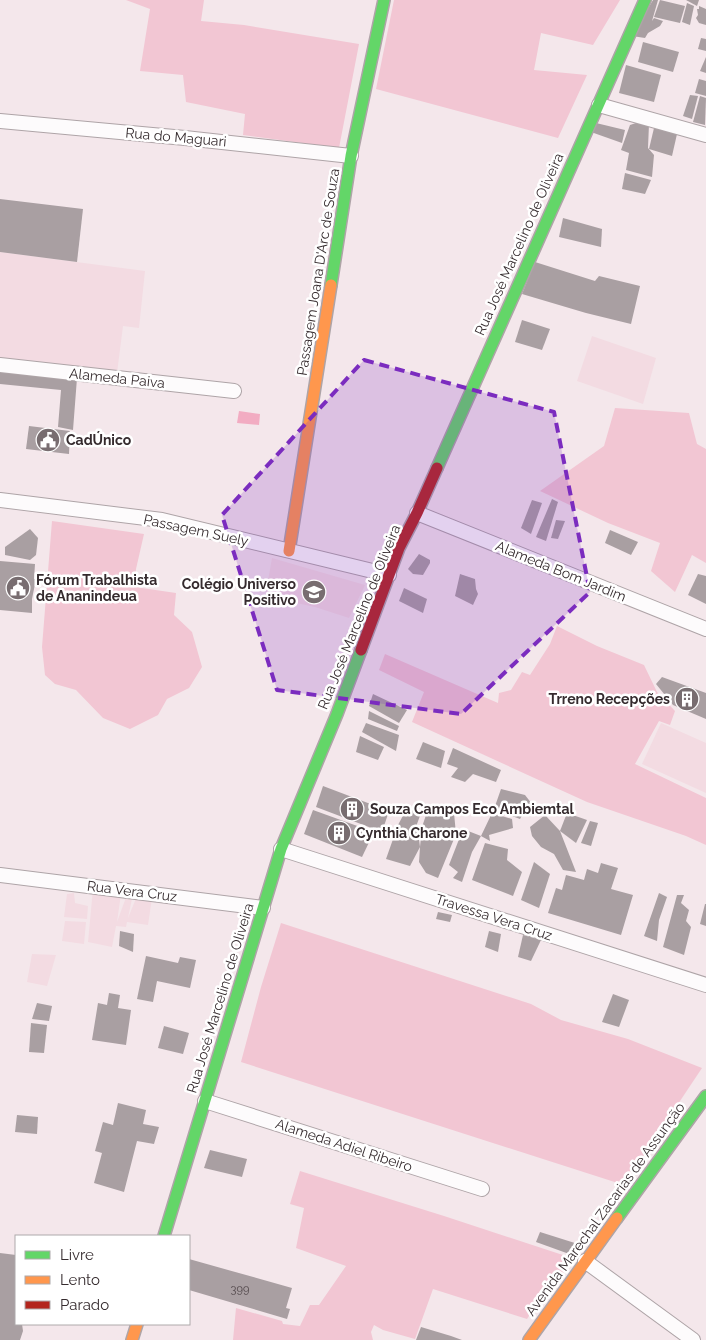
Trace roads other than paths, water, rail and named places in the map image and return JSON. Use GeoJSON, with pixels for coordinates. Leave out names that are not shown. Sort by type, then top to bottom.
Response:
{"type":"FeatureCollection","features":[{"type":"Feature","properties":{"kind":"street","name":"Passagem Joana D'Arc de Souza"},"geometry":{"type":"LineString","coordinates":[[289,550],[351,156],[384,0]]}},
{"type":"Feature","properties":{"kind":"street","name":"Rua José Marcelino de Oliveira"},"geometry":{"type":"LineString","coordinates":[[164,1235],[281,849],[337,714],[399,548],[417,513],[645,0]]}},
{"type":"Feature","properties":{"kind":"street"},"geometry":{"type":"LineString","coordinates":[[599,105],[706,135]]}},
{"type":"Feature","properties":{"kind":"street","name":"Rua do Maguari"},"geometry":{"type":"LineString","coordinates":[[0,121],[351,156]]}},
{"type":"Feature","properties":{"kind":"street","name":"Alameda Paiva"},"geometry":{"type":"LineString","coordinates":[[0,365],[234,391]]}},
{"type":"Feature","properties":{"kind":"street","name":"Passagem Suely"},"geometry":{"type":"LineString","coordinates":[[0,500],[162,520],[389,575]]}},
{"type":"Feature","properties":{"kind":"street","name":"Alameda Bom Jardim"},"geometry":{"type":"LineString","coordinates":[[417,513],[706,629]]}},
{"type":"Feature","properties":{"kind":"street","name":"Travessa Vera Cruz"},"geometry":{"type":"LineString","coordinates":[[281,849],[706,985]]}},
{"type":"Feature","properties":{"kind":"street","name":"Rua Vera Cruz"},"geometry":{"type":"LineString","coordinates":[[0,875],[263,908]]}},
{"type":"Feature","properties":{"kind":"street","name":"Avenida Marechal Zacarias de Assunção"},"geometry":{"type":"LineString","coordinates":[[530,1340],[585,1261],[706,1096]]}},
{"type":"Feature","properties":{"kind":"street","name":"Alameda Adiel Ribeiro"},"geometry":{"type":"LineString","coordinates":[[205,1101],[482,1189]]}},
{"type":"Feature","properties":{"kind":"street"},"geometry":{"type":"LineString","coordinates":[[585,1261],[692,1340]]}},
{"type":"Feature","properties":{"kind":"street"},"geometry":{"type":"LineString","coordinates":[[132,1340],[137,1325]]}},
{"type":"Feature","properties":{"kind":"place","name":"CadÚnico"},"geometry":{"type":"Point","coordinates":[48,440]}},
{"type":"Feature","properties":{"kind":"place","name":"Fórum Trabalhista de Ananindeua"},"geometry":{"type":"Point","coordinates":[18,588]}},
{"type":"Feature","properties":{"kind":"place","name":"Colégio Universo Positivo"},"geometry":{"type":"Point","coordinates":[314,592]}},
{"type":"Feature","properties":{"kind":"place","name":"Trreno Recepções"},"geometry":{"type":"Point","coordinates":[687,699]}},
{"type":"Feature","properties":{"kind":"place","name":"Souza Campos Eco Ambiemtal"},"geometry":{"type":"Point","coordinates":[352,809]}},
{"type":"Feature","properties":{"kind":"place","name":"Cynthia Charone"},"geometry":{"type":"Point","coordinates":[339,833]}}]}
